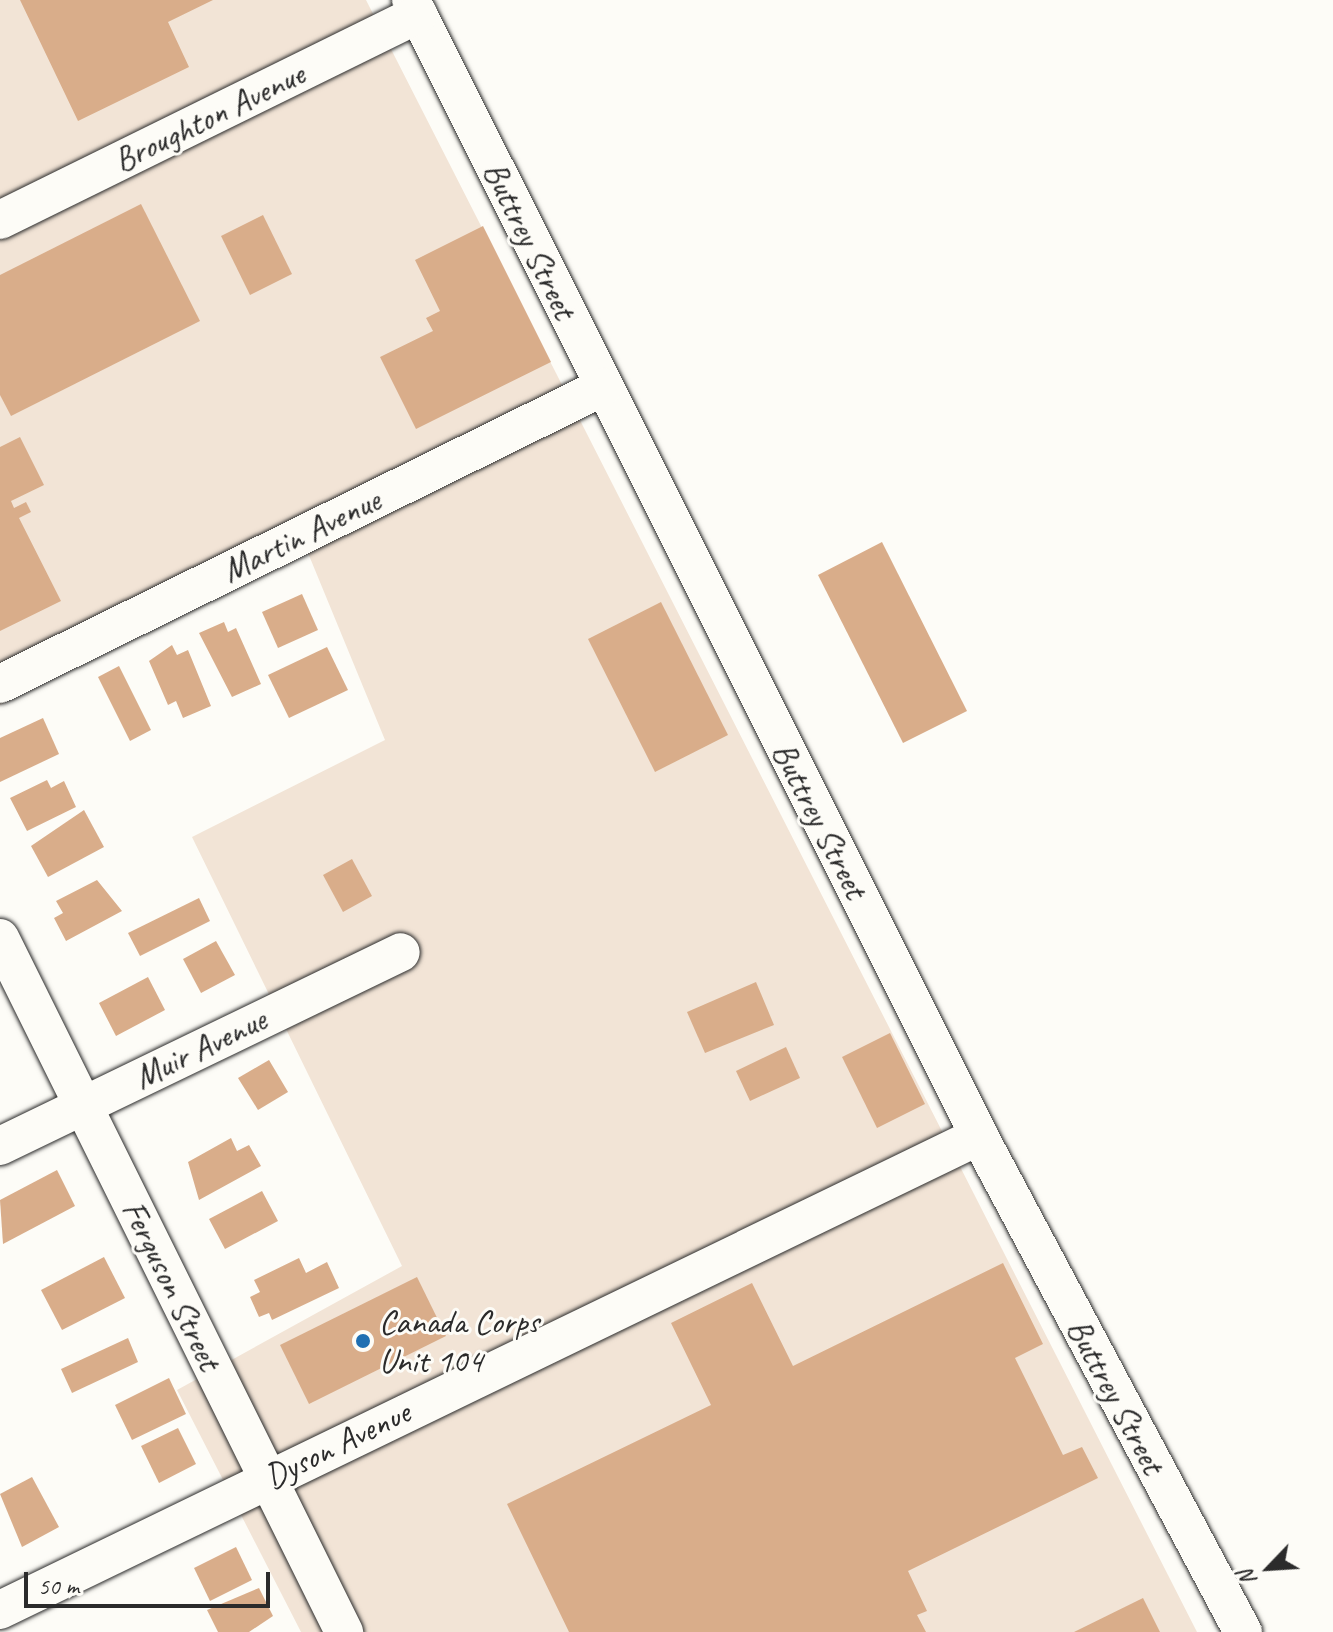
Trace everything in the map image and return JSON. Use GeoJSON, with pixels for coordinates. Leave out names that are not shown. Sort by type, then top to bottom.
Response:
{"type":"FeatureCollection","features":[{"type":"Feature","properties":{"kind":"street","name":"Broughton Avenue"},"geometry":{"type":"LineString","coordinates":[[0,220],[415,7]]}},
{"type":"Feature","properties":{"kind":"street","name":"Buttrey Street"},"geometry":{"type":"LineString","coordinates":[[415,7],[979,1136],[1243,1632]]}},
{"type":"Feature","properties":{"kind":"street","name":"Martin Avenue"},"geometry":{"type":"LineString","coordinates":[[0,684],[603,387]]}},
{"type":"Feature","properties":{"kind":"street","name":"Ferguson Street"},"geometry":{"type":"LineString","coordinates":[[0,938],[344,1632]]}},
{"type":"Feature","properties":{"kind":"street","name":"Muir Avenue"},"geometry":{"type":"LineString","coordinates":[[0,1146],[83,1103],[401,952]]}},
{"type":"Feature","properties":{"kind":"street","name":"Dyson Avenue"},"geometry":{"type":"LineString","coordinates":[[0,1610],[266,1478],[979,1136]]}},
{"type":"Feature","properties":{"kind":"shaded area"},"geometry":{"type":"Polygon","coordinates":[[[0,0],[366,0],[1197,1632],[301,1632],[177,1390],[402,1266],[192,837],[385,740],[308,553],[0,705],[0,0]]]}},
{"type":"Feature","properties":{"kind":"building"},"geometry":{"type":"Polygon","coordinates":[[[20,0],[213,0],[168,22],[189,67],[78,121],[20,0]]]}},
{"type":"Feature","properties":{"kind":"building"},"geometry":{"type":"Polygon","coordinates":[[[141,204],[200,321],[11,416],[0,395],[0,275],[141,204]]]}},
{"type":"Feature","properties":{"kind":"building"},"geometry":{"type":"Polygon","coordinates":[[[263,215],[292,274],[250,295],[221,236],[263,215]]]}},
{"type":"Feature","properties":{"kind":"building"},"geometry":{"type":"Polygon","coordinates":[[[483,226],[551,362],[416,429],[380,357],[433,331],[426,318],[440,311],[415,260],[483,226]]]}},
{"type":"Feature","properties":{"kind":"building"},"geometry":{"type":"Polygon","coordinates":[[[20,437],[44,485],[11,501],[14,508],[26,502],[31,512],[19,518],[61,601],[0,631],[0,447],[20,437]]]}},
{"type":"Feature","properties":{"kind":"building"},"geometry":{"type":"Polygon","coordinates":[[[882,542],[967,711],[903,743],[818,575],[882,542]]]}},
{"type":"Feature","properties":{"kind":"building"},"geometry":{"type":"Polygon","coordinates":[[[302,594],[318,630],[278,648],[262,612],[302,594]]]}},
{"type":"Feature","properties":{"kind":"building"},"geometry":{"type":"Polygon","coordinates":[[[661,602],[728,735],[655,772],[588,639],[661,602]]]}},
{"type":"Feature","properties":{"kind":"building"},"geometry":{"type":"Polygon","coordinates":[[[224,622],[228,632],[236,628],[261,684],[232,697],[199,633],[224,622]]]}},
{"type":"Feature","properties":{"kind":"building"},"geometry":{"type":"Polygon","coordinates":[[[172,645],[177,655],[188,650],[211,706],[183,718],[176,701],[168,705],[149,661],[172,645]]]}},
{"type":"Feature","properties":{"kind":"building"},"geometry":{"type":"Polygon","coordinates":[[[327,647],[348,690],[289,718],[268,675],[327,647]]]}},
{"type":"Feature","properties":{"kind":"building"},"geometry":{"type":"Polygon","coordinates":[[[119,666],[151,730],[130,741],[98,677],[119,666]]]}},
{"type":"Feature","properties":{"kind":"building"},"geometry":{"type":"Polygon","coordinates":[[[43,718],[59,754],[0,782],[0,738],[43,718]]]}},
{"type":"Feature","properties":{"kind":"building"},"geometry":{"type":"Polygon","coordinates":[[[47,780],[51,788],[64,781],[76,807],[27,831],[10,798],[47,780]]]}},
{"type":"Feature","properties":{"kind":"building"},"geometry":{"type":"Polygon","coordinates":[[[84,810],[104,847],[48,877],[31,846],[84,810]]]}},
{"type":"Feature","properties":{"kind":"building"},"geometry":{"type":"Polygon","coordinates":[[[352,859],[372,896],[343,912],[323,875],[352,859]]]}},
{"type":"Feature","properties":{"kind":"building"},"geometry":{"type":"Polygon","coordinates":[[[97,880],[122,911],[66,941],[54,918],[63,913],[56,901],[97,880]]]}},
{"type":"Feature","properties":{"kind":"building"},"geometry":{"type":"Polygon","coordinates":[[[199,898],[210,921],[140,956],[128,933],[199,898]]]}},
{"type":"Feature","properties":{"kind":"building"},"geometry":{"type":"Polygon","coordinates":[[[216,941],[235,975],[201,993],[183,959],[216,941]]]}},
{"type":"Feature","properties":{"kind":"building"},"geometry":{"type":"Polygon","coordinates":[[[148,977],[165,1010],[116,1036],[99,1003],[148,977]]]}},
{"type":"Feature","properties":{"kind":"building"},"geometry":{"type":"Polygon","coordinates":[[[756,982],[774,1025],[705,1053],[687,1012],[756,982]]]}},
{"type":"Feature","properties":{"kind":"building"},"geometry":{"type":"Polygon","coordinates":[[[890,1033],[925,1104],[877,1128],[842,1057],[890,1033]]]}},
{"type":"Feature","properties":{"kind":"building"},"geometry":{"type":"Polygon","coordinates":[[[786,1047],[800,1078],[750,1101],[736,1071],[786,1047]]]}},
{"type":"Feature","properties":{"kind":"building"},"geometry":{"type":"Polygon","coordinates":[[[269,1060],[288,1092],[258,1110],[238,1078],[269,1060]]]}},
{"type":"Feature","properties":{"kind":"building"},"geometry":{"type":"Polygon","coordinates":[[[231,1138],[237,1151],[249,1145],[261,1166],[199,1200],[188,1162],[231,1138]]]}},
{"type":"Feature","properties":{"kind":"building"},"geometry":{"type":"Polygon","coordinates":[[[57,1170],[75,1206],[3,1244],[0,1200],[57,1170]]]}},
{"type":"Feature","properties":{"kind":"building"},"geometry":{"type":"Polygon","coordinates":[[[262,1191],[278,1221],[225,1249],[209,1219],[262,1191]]]}},
{"type":"Feature","properties":{"kind":"building"},"geometry":{"type":"Polygon","coordinates":[[[104,1257],[125,1298],[62,1330],[41,1290],[104,1257]]]}},
{"type":"Feature","properties":{"kind":"building"},"geometry":{"type":"Polygon","coordinates":[[[299,1258],[306,1273],[327,1262],[339,1288],[272,1320],[269,1313],[259,1317],[250,1297],[260,1292],[254,1280],[299,1258]]]}},
{"type":"Feature","properties":{"kind":"building"},"geometry":{"type":"Polygon","coordinates":[[[1003,1263],[1043,1344],[1015,1358],[1063,1455],[1082,1447],[1098,1478],[908,1571],[927,1611],[917,1615],[926,1632],[569,1632],[507,1504],[711,1405],[671,1323],[752,1283],[793,1366],[1003,1263]]]}},
{"type":"Feature","properties":{"kind":"building","name":"Canada Corps Unit 104"},"geometry":{"type":"Polygon","coordinates":[[[417,1277],[446,1336],[309,1404],[280,1345],[417,1277]]]}},
{"type":"Feature","properties":{"kind":"building"},"geometry":{"type":"Polygon","coordinates":[[[128,1338],[138,1362],[72,1393],[61,1369],[128,1338]]]}},
{"type":"Feature","properties":{"kind":"building"},"geometry":{"type":"Polygon","coordinates":[[[169,1378],[186,1414],[132,1440],[115,1405],[169,1378]]]}},
{"type":"Feature","properties":{"kind":"building"},"geometry":{"type":"Polygon","coordinates":[[[178,1428],[196,1464],[159,1483],[141,1446],[178,1428]]]}},
{"type":"Feature","properties":{"kind":"building"},"geometry":{"type":"Polygon","coordinates":[[[32,1477],[59,1527],[22,1547],[0,1494],[32,1477]]]}},
{"type":"Feature","properties":{"kind":"building"},"geometry":{"type":"Polygon","coordinates":[[[236,1547],[252,1580],[210,1601],[194,1568],[236,1547]]]}},
{"type":"Feature","properties":{"kind":"building"},"geometry":{"type":"Polygon","coordinates":[[[259,1588],[273,1616],[249,1632],[218,1632],[207,1610],[259,1588]]]}},
{"type":"Feature","properties":{"kind":"building"},"geometry":{"type":"Polygon","coordinates":[[[1143,1598],[1160,1632],[1074,1632],[1143,1598]]]}},
{"type":"Feature","properties":{"kind":"place","name":"Canada Corps Unit 104"},"geometry":{"type":"Point","coordinates":[363,1341]}}]}
